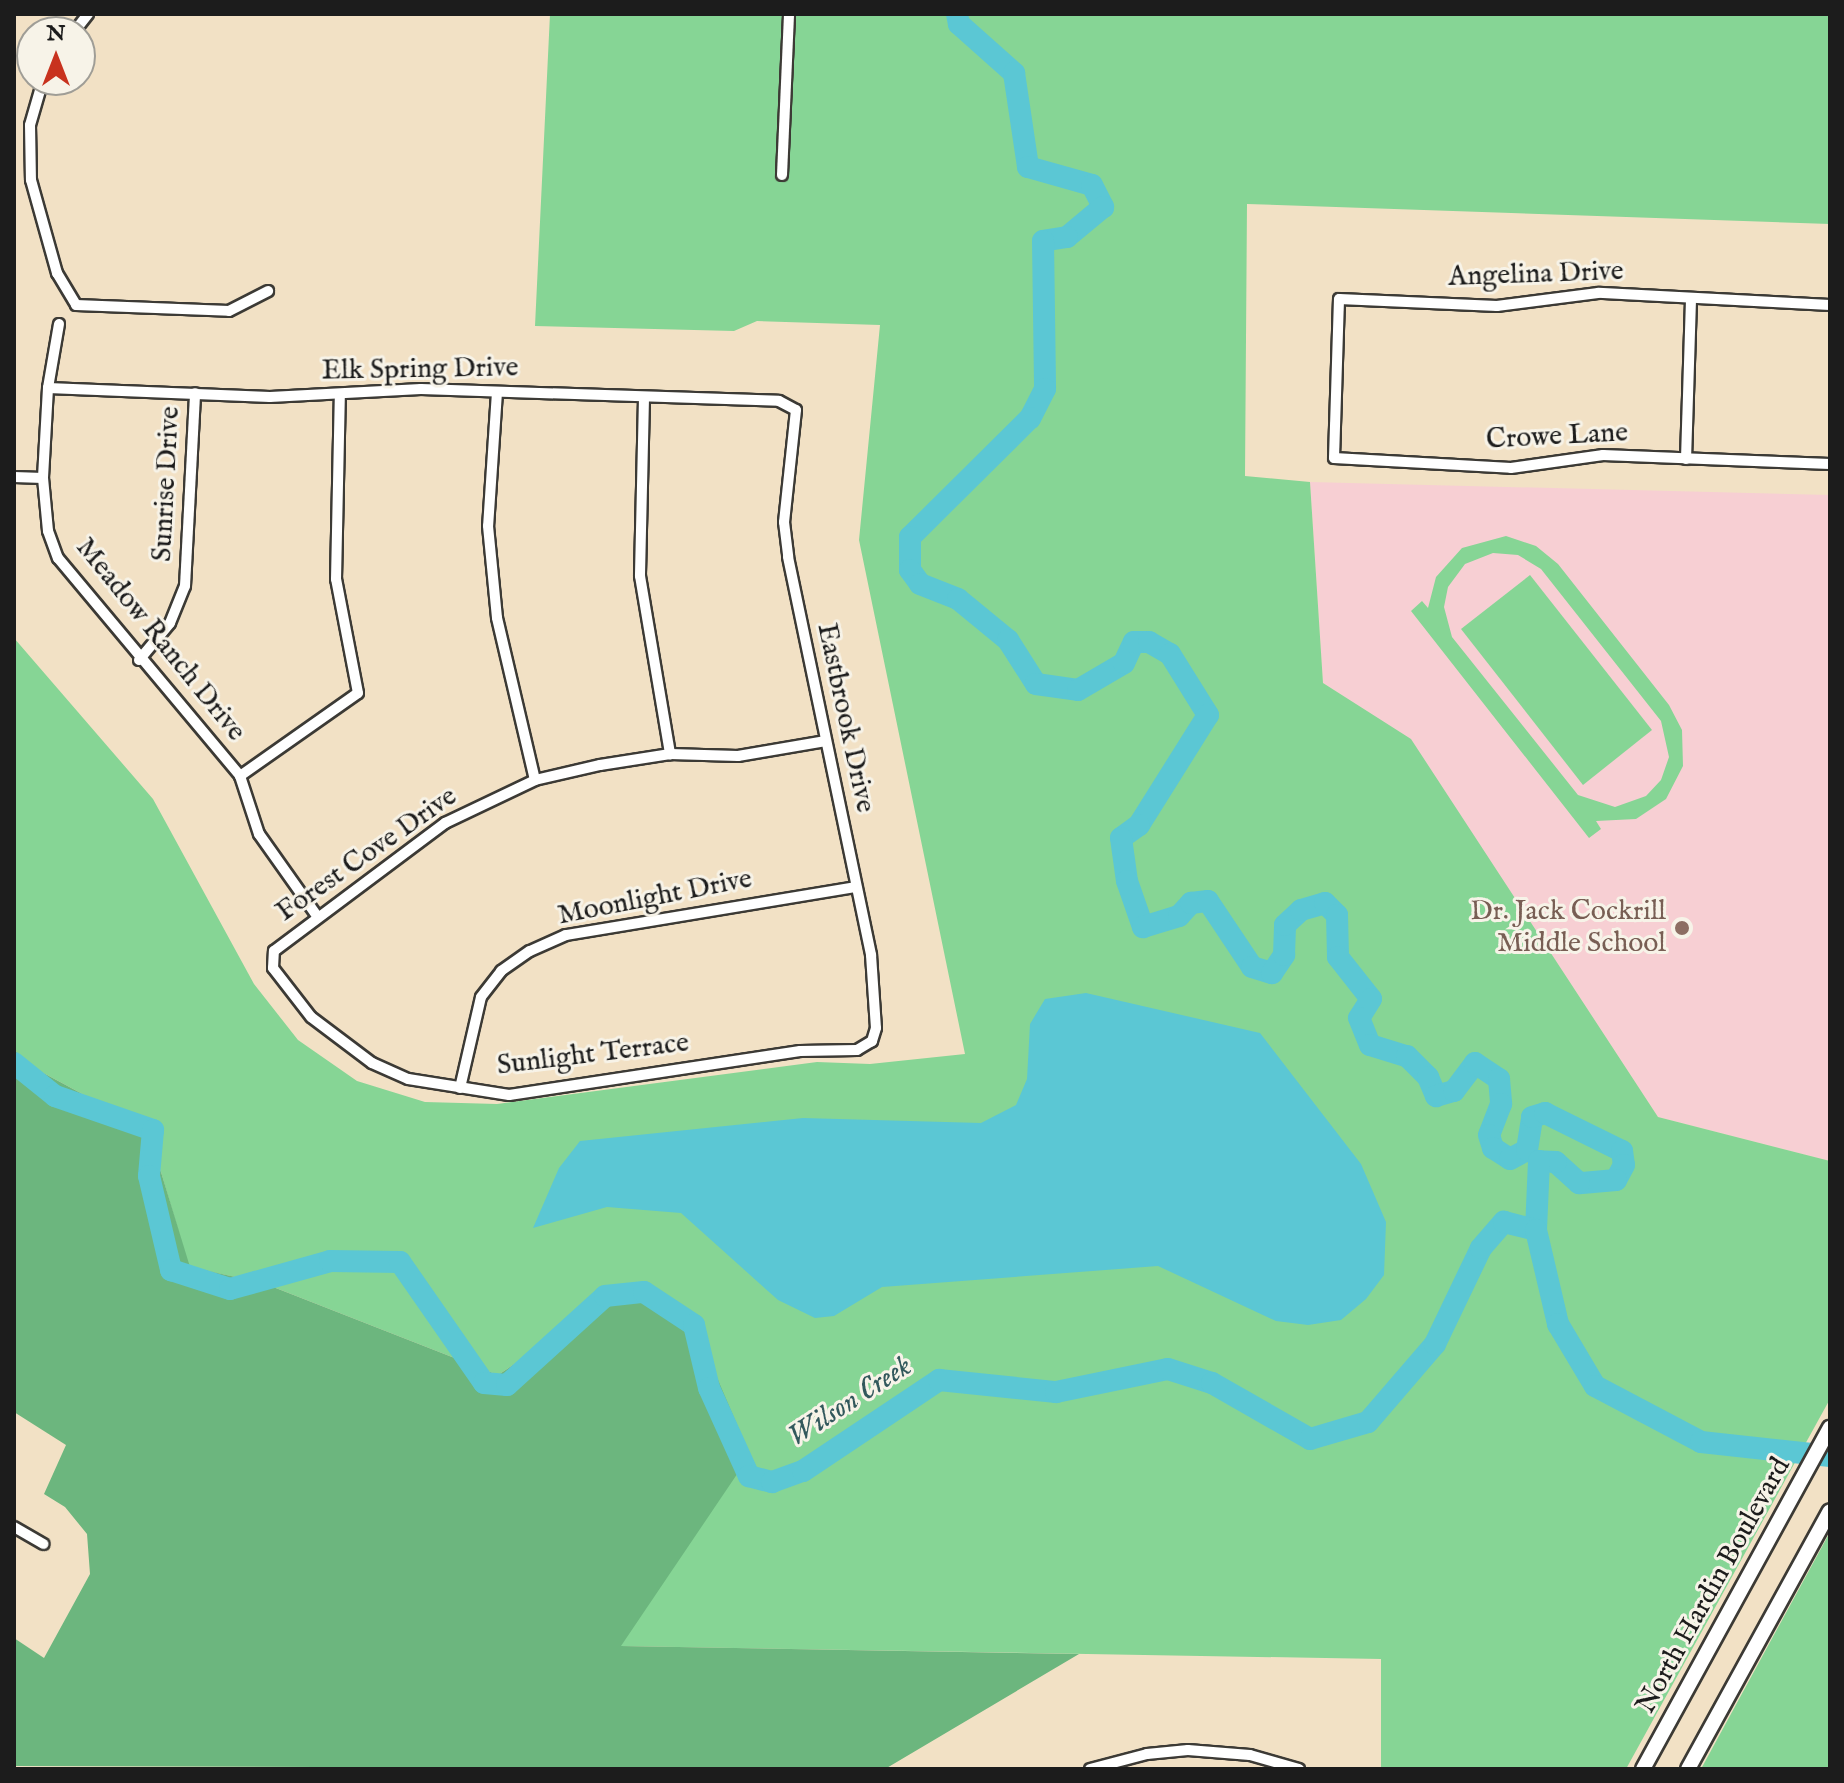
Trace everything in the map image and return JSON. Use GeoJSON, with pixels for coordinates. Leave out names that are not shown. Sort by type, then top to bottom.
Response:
{"type":"FeatureCollection","features":[{"type":"Feature","properties":{"kind":"main road","name":"North Hardin Boulevard"},"geometry":{"type":"LineString","coordinates":[[1643,1769],[1830,1428]]}},
{"type":"Feature","properties":{"kind":"main road"},"geometry":{"type":"LineString","coordinates":[[1688,1769],[1830,1511]]}},
{"type":"Feature","properties":{"kind":"street"},"geometry":{"type":"LineString","coordinates":[[782,175],[789,14]]}},
{"type":"Feature","properties":{"kind":"street"},"geometry":{"type":"LineString","coordinates":[[40,96],[28,153],[57,273],[64,292],[76,305],[121,311],[229,311],[268,291]]}},
{"type":"Feature","properties":{"kind":"street","name":"Angelina Drive"},"geometry":{"type":"LineString","coordinates":[[1334,458],[1339,299],[1497,306],[1598,293],[1830,305]]}},
{"type":"Feature","properties":{"kind":"street"},"geometry":{"type":"LineString","coordinates":[[1686,459],[1691,300]]}},
{"type":"Feature","properties":{"kind":"street","name":"Meadow Ranch Drive"},"geometry":{"type":"LineString","coordinates":[[59,324],[48,388],[43,478],[48,531],[58,558],[139,660],[240,776],[259,834],[317,916]]}},
{"type":"Feature","properties":{"kind":"street","name":"Elk Spring Drive"},"geometry":{"type":"LineString","coordinates":[[48,388],[195,393],[497,392],[792,404]]}},
{"type":"Feature","properties":{"kind":"street"},"geometry":{"type":"LineString","coordinates":[[497,392],[489,541],[497,618],[535,780]]}},
{"type":"Feature","properties":{"kind":"street","name":"Sunrise Drive"},"geometry":{"type":"LineString","coordinates":[[139,660],[170,623],[185,586],[195,393]]}},
{"type":"Feature","properties":{"kind":"street"},"geometry":{"type":"LineString","coordinates":[[240,776],[358,693],[336,579],[340,394]]}},
{"type":"Feature","properties":{"kind":"street"},"geometry":{"type":"LineString","coordinates":[[644,398],[640,576],[670,754]]}},
{"type":"Feature","properties":{"kind":"street","name":"Eastbrook Drive"},"geometry":{"type":"LineString","coordinates":[[792,404],[797,418],[784,522],[786,545],[871,955],[876,1028],[872,1041]]}},
{"type":"Feature","properties":{"kind":"street","name":"Crowe Lane"},"geometry":{"type":"LineString","coordinates":[[1334,458],[1511,468],[1603,455],[1830,464]]}},
{"type":"Feature","properties":{"kind":"street"},"geometry":{"type":"LineString","coordinates":[[14,477],[43,478]]}},
{"type":"Feature","properties":{"kind":"street","name":"Forest Cove Drive"},"geometry":{"type":"LineString","coordinates":[[272,960],[289,936],[445,823],[535,780],[670,754],[738,756],[826,741]]}},
{"type":"Feature","properties":{"kind":"street","name":"Moonlight Drive"},"geometry":{"type":"LineString","coordinates":[[460,1088],[481,997],[501,971],[530,951],[566,935],[856,887]]}},
{"type":"Feature","properties":{"kind":"street","name":"Sunlight Terrace"},"geometry":{"type":"LineString","coordinates":[[272,960],[281,982],[311,1017],[372,1063],[408,1079],[509,1095],[800,1051],[857,1050],[872,1041]]}},
{"type":"Feature","properties":{"kind":"street"},"geometry":{"type":"LineString","coordinates":[[14,1527],[44,1544]]}},
{"type":"Feature","properties":{"kind":"street"},"geometry":{"type":"LineString","coordinates":[[1090,1769],[1147,1754],[1188,1750],[1250,1755],[1299,1769]]}},
{"type":"Feature","properties":{"kind":"shaded area","name":"Dr. Jack Cockrill Middle School"},"geometry":{"type":"Polygon","coordinates":[[[1310,482],[1830,495],[1830,1161],[1658,1117],[1411,740],[1323,683],[1310,482]]]}},
{"type":"Feature","properties":{"kind":"green space"},"geometry":{"type":"Polygon","coordinates":[[[550,14],[1830,14],[1830,224],[1247,204],[1245,476],[1310,482],[1323,683],[1411,739],[1658,1117],[1830,1161],[1830,1399],[1626,1769],[1381,1769],[1381,1659],[620,1646],[633,1626],[631,1285],[498,1375],[263,1283],[189,1267],[161,1172],[140,1125],[23,1062],[14,1048],[14,638],[153,799],[254,984],[298,1040],[357,1081],[425,1102],[497,1104],[817,1062],[870,1064],[965,1054],[859,540],[880,325],[757,321],[734,331],[535,326],[550,14]]]}},
{"type":"Feature","properties":{"kind":"green space"},"geometry":{"type":"Polygon","coordinates":[[[1506,536],[1536,546],[1558,564],[1669,705],[1682,730],[1683,766],[1666,799],[1636,819],[1596,821],[1601,829],[1589,838],[1411,611],[1422,601],[1428,608],[1436,577],[1462,548],[1506,536]],[[1493,553],[1465,564],[1448,587],[1444,607],[1452,637],[1578,795],[1615,807],[1646,796],[1661,780],[1669,757],[1661,721],[1541,569],[1518,555],[1493,553]]]}},
{"type":"Feature","properties":{"kind":"green space"},"geometry":{"type":"Polygon","coordinates":[[[1530,575],[1652,730],[1583,785],[1461,629],[1530,575]]]}},
{"type":"Feature","properties":{"kind":"green space"},"geometry":{"type":"Polygon","coordinates":[[[14,1048],[23,1062],[140,1125],[161,1172],[190,1267],[263,1283],[498,1375],[631,1285],[701,1340],[750,1455],[621,1646],[1079,1654],[885,1769],[14,1766],[14,1638],[44,1658],[90,1574],[87,1534],[65,1507],[44,1494],[66,1445],[14,1412],[14,1048]]]}},
{"type":"Feature","properties":{"kind":"green space"},"geometry":{"type":"Polygon","coordinates":[[[1830,1532],[1830,1769],[1701,1769],[1830,1532]]]}},
{"type":"Feature","properties":{"kind":"water"},"geometry":{"type":"Polygon","coordinates":[[[1086,993],[1260,1033],[1361,1164],[1386,1222],[1384,1275],[1366,1299],[1341,1320],[1308,1325],[1276,1321],[1158,1266],[882,1287],[834,1316],[815,1318],[778,1300],[681,1213],[607,1207],[533,1228],[559,1168],[580,1141],[803,1118],[981,1123],[1016,1105],[1027,1079],[1030,1024],[1045,999],[1086,993]]]}},
{"type":"Feature","properties":{"kind":"waterway"},"geometry":{"type":"LineString","coordinates":[[957,14],[959,24],[1014,73],[1028,167],[1092,185],[1103,207],[1067,237],[1043,241],[1045,389],[1030,418],[910,537],[910,570],[920,584],[958,599],[1008,640],[1036,684],[1078,690],[1124,663],[1134,642],[1149,642],[1170,654],[1208,715],[1139,825],[1121,838],[1127,881],[1143,927],[1179,916],[1191,903],[1208,901],[1252,967],[1272,973],[1284,955],[1285,925],[1301,910],[1325,903],[1337,915],[1338,957],[1371,999],[1359,1018],[1370,1045],[1407,1056],[1428,1077],[1436,1096],[1454,1091],[1475,1063],[1499,1079],[1501,1104],[1489,1135],[1493,1148],[1510,1159],[1527,1150],[1532,1117],[1545,1113],[1622,1151],[1624,1165],[1616,1180],[1579,1183],[1556,1162],[1539,1161],[1536,1230]]}},
{"type":"Feature","properties":{"kind":"waterway","name":"Wilson Creek"},"geometry":{"type":"LineString","coordinates":[[14,1063],[55,1096],[153,1130],[149,1176],[171,1270],[230,1289],[330,1261],[400,1262],[484,1383],[507,1385],[605,1296],[644,1292],[694,1325],[709,1388],[749,1476],[772,1482],[803,1471],[939,1380],[1056,1392],[1168,1369],[1212,1383],[1310,1439],[1368,1422],[1435,1344],[1481,1248],[1504,1222],[1536,1230],[1558,1324],[1595,1386],[1701,1442],[1830,1456]]}},
{"type":"Feature","properties":{"kind":"place","name":"Dr. Jack Cockrill Middle School"},"geometry":{"type":"Point","coordinates":[1682,928]}}]}
